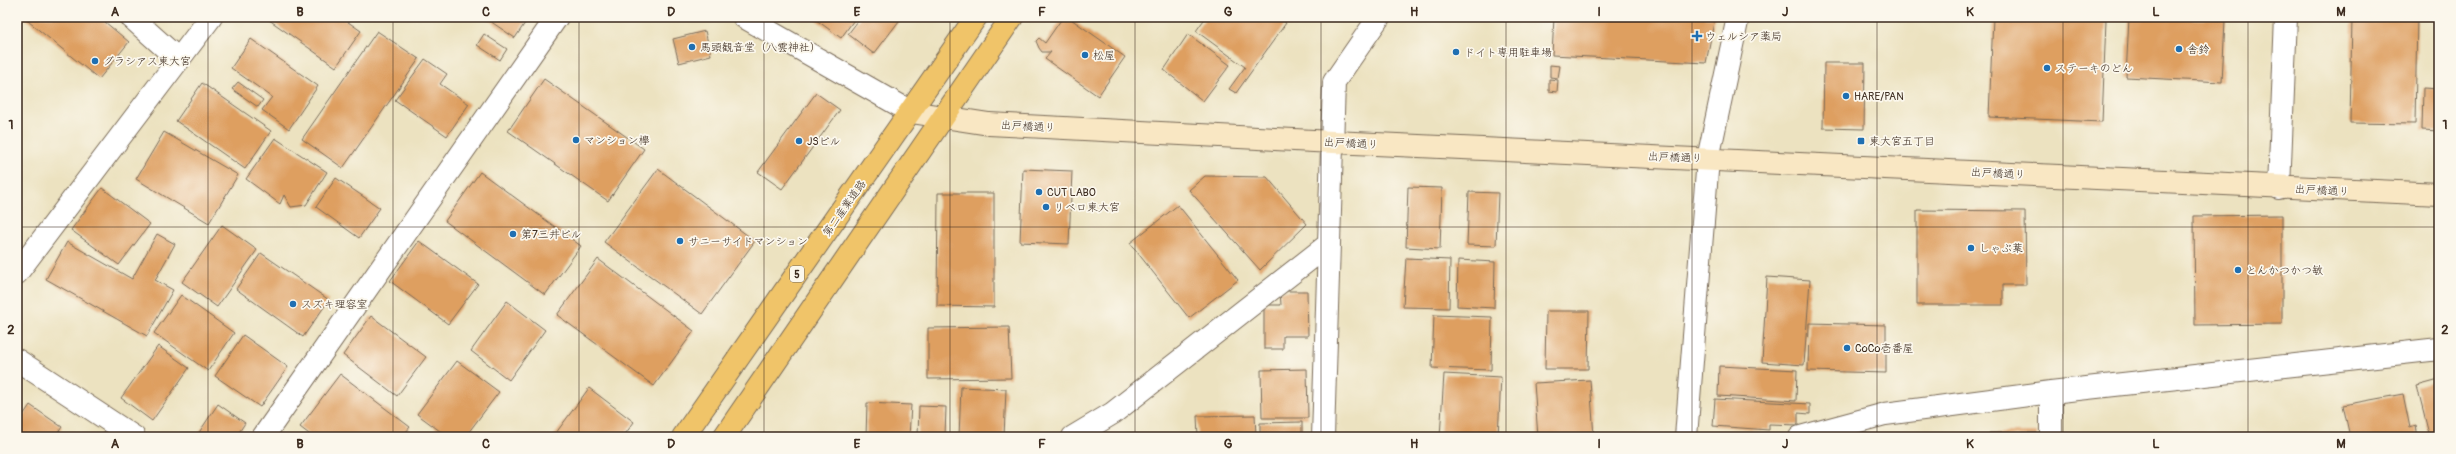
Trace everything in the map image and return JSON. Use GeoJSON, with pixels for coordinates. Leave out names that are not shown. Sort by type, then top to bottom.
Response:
{"type":"FeatureCollection","features":[{"type":"Feature","properties":{"kind":"main road","name":"第二産業道路"},"geometry":{"type":"LineString","coordinates":[[683,437],[912,112],[976,17]]}},
{"type":"Feature","properties":{"kind":"main road"},"geometry":{"type":"LineString","coordinates":[[724,437],[1012,17]]}},
{"type":"Feature","properties":{"kind":"street"},"geometry":{"type":"LineString","coordinates":[[131,17],[179,60]]}},
{"type":"Feature","properties":{"kind":"street"},"geometry":{"type":"LineString","coordinates":[[17,273],[211,17]]}},
{"type":"Feature","properties":{"kind":"street"},"geometry":{"type":"LineString","coordinates":[[263,437],[557,17]]}},
{"type":"Feature","properties":{"kind":"street"},"geometry":{"type":"LineString","coordinates":[[744,17],[912,112]]}},
{"type":"Feature","properties":{"kind":"street"},"geometry":{"type":"LineString","coordinates":[[1323,437],[1334,82],[1379,17]]}},
{"type":"Feature","properties":{"kind":"street"},"geometry":{"type":"LineString","coordinates":[[1686,437],[1708,158],[1738,17]]}},
{"type":"Feature","properties":{"kind":"street"},"geometry":{"type":"LineString","coordinates":[[2279,188],[2286,17]]}},
{"type":"Feature","properties":{"kind":"street","name":"出戸橋通り"},"geometry":{"type":"LineString","coordinates":[[912,112],[942,118],[989,124],[1333,142],[1708,158],[2279,188],[2439,194]]}},
{"type":"Feature","properties":{"kind":"street"},"geometry":{"type":"LineString","coordinates":[[1073,437],[1113,413],[1329,244]]}},
{"type":"Feature","properties":{"kind":"street"},"geometry":{"type":"LineString","coordinates":[[1800,437],[1885,414],[2051,392],[2439,349]]}},
{"type":"Feature","properties":{"kind":"street"},"geometry":{"type":"LineString","coordinates":[[17,360],[134,437]]}},
{"type":"Feature","properties":{"kind":"street"},"geometry":{"type":"LineString","coordinates":[[2051,392],[2051,437]]}},
{"type":"Feature","properties":{"kind":"building","name":"グラシアス東大宮"},"geometry":{"type":"Polygon","coordinates":[[[23,17],[99,17],[129,42],[99,79],[23,17]]]}},
{"type":"Feature","properties":{"kind":"building"},"geometry":{"type":"Polygon","coordinates":[[[265,17],[341,17],[361,31],[336,67],[265,17]]]}},
{"type":"Feature","properties":{"kind":"building"},"geometry":{"type":"Polygon","coordinates":[[[484,17],[529,17],[515,38],[484,17]]]}},
{"type":"Feature","properties":{"kind":"building"},"geometry":{"type":"Polygon","coordinates":[[[816,17],[856,17],[841,38],[815,19],[816,17]]]}},
{"type":"Feature","properties":{"kind":"building"},"geometry":{"type":"Polygon","coordinates":[[[861,17],[902,17],[874,54],[848,34],[861,17]]]}},
{"type":"Feature","properties":{"kind":"building","name":"松屋"},"geometry":{"type":"Polygon","coordinates":[[[1063,17],[1068,17],[1125,57],[1098,96],[1045,59],[1051,52],[1042,52],[1039,48],[1036,41],[1039,38],[1045,43],[1063,17]]]}},
{"type":"Feature","properties":{"kind":"building"},"geometry":{"type":"Polygon","coordinates":[[[1206,17],[1278,17],[1286,23],[1236,93],[1229,89],[1245,67],[1196,31],[1206,17]]]}},
{"type":"Feature","properties":{"kind":"building","name":"ウェルシア薬局"},"geometry":{"type":"Polygon","coordinates":[[[1554,17],[1715,17],[1706,63],[1552,55],[1554,17]]]}},
{"type":"Feature","properties":{"kind":"building","name":"ステーキのどん"},"geometry":{"type":"Polygon","coordinates":[[[1993,17],[2106,20],[2102,122],[1989,117],[1993,17]]]}},
{"type":"Feature","properties":{"kind":"building"},"geometry":{"type":"Polygon","coordinates":[[[2129,17],[2225,20],[2222,82],[2126,77],[2129,17]]]}},
{"type":"Feature","properties":{"kind":"building"},"geometry":{"type":"Polygon","coordinates":[[[2352,17],[2417,17],[2415,124],[2350,123],[2352,17]]]}},
{"type":"Feature","properties":{"kind":"building"},"geometry":{"type":"Polygon","coordinates":[[[377,31],[419,59],[343,168],[302,139],[377,31]]]}},
{"type":"Feature","properties":{"kind":"building","name":"馬頭観音堂（八雲神社）"},"geometry":{"type":"Polygon","coordinates":[[[705,31],[711,55],[679,63],[673,39],[705,31]]]}},
{"type":"Feature","properties":{"kind":"building"},"geometry":{"type":"Polygon","coordinates":[[[484,34],[507,49],[500,60],[477,45],[484,34]]]}},
{"type":"Feature","properties":{"kind":"building"},"geometry":{"type":"Polygon","coordinates":[[[1188,34],[1230,65],[1203,101],[1164,70],[1188,34]]]}},
{"type":"Feature","properties":{"kind":"building"},"geometry":{"type":"Polygon","coordinates":[[[251,39],[318,86],[289,129],[262,110],[272,97],[231,68],[251,39]]]}},
{"type":"Feature","properties":{"kind":"building"},"geometry":{"type":"Polygon","coordinates":[[[425,59],[447,74],[440,84],[469,104],[447,136],[395,100],[425,59]]]}},
{"type":"Feature","properties":{"kind":"building"},"geometry":{"type":"Polygon","coordinates":[[[1824,63],[1865,63],[1864,129],[1823,128],[1824,63]]]}},
{"type":"Feature","properties":{"kind":"building"},"geometry":{"type":"Polygon","coordinates":[[[1550,65],[1560,66],[1558,78],[1550,77],[1550,65]]]}},
{"type":"Feature","properties":{"kind":"building","name":"マンション欅"},"geometry":{"type":"Polygon","coordinates":[[[544,79],[644,149],[608,201],[508,131],[544,79]]]}},
{"type":"Feature","properties":{"kind":"building"},"geometry":{"type":"Polygon","coordinates":[[[1549,79],[1558,80],[1557,92],[1549,91],[1549,79]]]}},
{"type":"Feature","properties":{"kind":"building"},"geometry":{"type":"Polygon","coordinates":[[[238,82],[263,100],[258,107],[232,89],[238,82]]]}},
{"type":"Feature","properties":{"kind":"building"},"geometry":{"type":"Polygon","coordinates":[[[202,83],[271,131],[245,169],[176,121],[202,83]]]}},
{"type":"Feature","properties":{"kind":"building"},"geometry":{"type":"Polygon","coordinates":[[[2423,88],[2439,89],[2439,131],[2422,130],[2423,88]]]}},
{"type":"Feature","properties":{"kind":"building","name":"JSビル"},"geometry":{"type":"Polygon","coordinates":[[[816,93],[840,110],[782,189],[758,172],[816,93]]]}},
{"type":"Feature","properties":{"kind":"building"},"geometry":{"type":"Polygon","coordinates":[[[164,132],[238,175],[209,223],[136,179],[164,132]]]}},
{"type":"Feature","properties":{"kind":"building"},"geometry":{"type":"Polygon","coordinates":[[[275,138],[327,172],[306,205],[291,207],[284,195],[280,204],[246,179],[275,138]]]}},
{"type":"Feature","properties":{"kind":"building","name":"サニーサイドマンション"},"geometry":{"type":"Polygon","coordinates":[[[658,169],[755,241],[702,314],[604,242],[658,169]]]}},
{"type":"Feature","properties":{"kind":"building","name":"リベロ東大宮"},"geometry":{"type":"Polygon","coordinates":[[[1023,169],[1072,171],[1069,244],[1020,242],[1023,169]]]}},
{"type":"Feature","properties":{"kind":"building","name":"第7三井ビル"},"geometry":{"type":"Polygon","coordinates":[[[480,172],[581,246],[545,295],[445,221],[480,172]]]}},
{"type":"Feature","properties":{"kind":"building"},"geometry":{"type":"Polygon","coordinates":[[[1205,176],[1267,177],[1307,224],[1260,270],[1189,190],[1205,176]]]}},
{"type":"Feature","properties":{"kind":"building"},"geometry":{"type":"Polygon","coordinates":[[[336,178],[380,208],[359,238],[316,207],[336,178]]]}},
{"type":"Feature","properties":{"kind":"building"},"geometry":{"type":"Polygon","coordinates":[[[1408,187],[1442,188],[1440,249],[1406,247],[1408,187]]]}},
{"type":"Feature","properties":{"kind":"building"},"geometry":{"type":"Polygon","coordinates":[[[102,188],[150,224],[119,265],[71,230],[102,188]]]}},
{"type":"Feature","properties":{"kind":"building"},"geometry":{"type":"Polygon","coordinates":[[[1469,192],[1498,193],[1496,246],[1467,245],[1469,192]]]}},
{"type":"Feature","properties":{"kind":"building"},"geometry":{"type":"Polygon","coordinates":[[[938,193],[994,193],[994,307],[937,306],[938,193]]]}},
{"type":"Feature","properties":{"kind":"building"},"geometry":{"type":"Polygon","coordinates":[[[1178,205],[1238,280],[1189,318],[1130,243],[1178,205]]]}},
{"type":"Feature","properties":{"kind":"building","name":"しゃぶ葉"},"geometry":{"type":"Polygon","coordinates":[[[1917,210],[2025,211],[2026,285],[2003,285],[2003,305],[1917,305],[1917,210]]]}},
{"type":"Feature","properties":{"kind":"building","name":"とんかつかつ敏"},"geometry":{"type":"Polygon","coordinates":[[[2282,215],[2282,324],[2195,325],[2194,216],[2282,215]]]}},
{"type":"Feature","properties":{"kind":"building"},"geometry":{"type":"Polygon","coordinates":[[[222,225],[257,250],[217,307],[182,282],[222,225]]]}},
{"type":"Feature","properties":{"kind":"building"},"geometry":{"type":"Polygon","coordinates":[[[157,234],[175,244],[155,280],[173,290],[147,336],[46,279],[67,242],[132,279],[157,234]]]}},
{"type":"Feature","properties":{"kind":"building"},"geometry":{"type":"Polygon","coordinates":[[[419,241],[478,284],[448,324],[390,281],[419,241]]]}},
{"type":"Feature","properties":{"kind":"building"},"geometry":{"type":"Polygon","coordinates":[[[261,253],[329,300],[303,337],[236,289],[261,253]]]}},
{"type":"Feature","properties":{"kind":"building"},"geometry":{"type":"Polygon","coordinates":[[[1406,258],[1450,260],[1449,308],[1403,307],[1406,258]]]}},
{"type":"Feature","properties":{"kind":"building"},"geometry":{"type":"Polygon","coordinates":[[[598,259],[694,331],[654,386],[557,315],[598,259]]]}},
{"type":"Feature","properties":{"kind":"building"},"geometry":{"type":"Polygon","coordinates":[[[1458,260],[1495,262],[1494,308],[1457,306],[1458,260]]]}},
{"type":"Feature","properties":{"kind":"building"},"geometry":{"type":"Polygon","coordinates":[[[1767,277],[1810,280],[1804,365],[1762,362],[1767,277]]]}},
{"type":"Feature","properties":{"kind":"building"},"geometry":{"type":"Polygon","coordinates":[[[1280,291],[1307,291],[1308,336],[1283,336],[1283,349],[1264,349],[1264,305],[1281,305],[1280,291]]]}},
{"type":"Feature","properties":{"kind":"building"},"geometry":{"type":"Polygon","coordinates":[[[181,295],[234,333],[208,371],[154,333],[181,295]]]}},
{"type":"Feature","properties":{"kind":"building"},"geometry":{"type":"Polygon","coordinates":[[[507,301],[545,330],[509,380],[471,351],[507,301]]]}},
{"type":"Feature","properties":{"kind":"building"},"geometry":{"type":"Polygon","coordinates":[[[1546,311],[1589,311],[1588,369],[1545,369],[1546,311]]]}},
{"type":"Feature","properties":{"kind":"building"},"geometry":{"type":"Polygon","coordinates":[[[1434,315],[1492,317],[1491,370],[1432,368],[1434,315]]]}},
{"type":"Feature","properties":{"kind":"building"},"geometry":{"type":"Polygon","coordinates":[[[371,316],[426,357],[397,396],[343,355],[371,316]]]}},
{"type":"Feature","properties":{"kind":"building","name":"CoCo壱番屋"},"geometry":{"type":"Polygon","coordinates":[[[1809,323],[1886,325],[1886,373],[1808,371],[1809,323]]]}},
{"type":"Feature","properties":{"kind":"building"},"geometry":{"type":"Polygon","coordinates":[[[1009,327],[1011,378],[928,379],[928,328],[1009,327]]]}},
{"type":"Feature","properties":{"kind":"building"},"geometry":{"type":"Polygon","coordinates":[[[243,335],[288,367],[260,407],[215,376],[243,335]]]}},
{"type":"Feature","properties":{"kind":"building"},"geometry":{"type":"Polygon","coordinates":[[[158,346],[189,368],[152,421],[121,398],[158,346]]]}},
{"type":"Feature","properties":{"kind":"building"},"geometry":{"type":"Polygon","coordinates":[[[457,361],[499,392],[465,437],[448,437],[417,414],[457,361]]]}},
{"type":"Feature","properties":{"kind":"building"},"geometry":{"type":"Polygon","coordinates":[[[1719,366],[1797,370],[1796,401],[1718,396],[1719,366]]]}},
{"type":"Feature","properties":{"kind":"building"},"geometry":{"type":"Polygon","coordinates":[[[1307,369],[1308,418],[1262,418],[1261,370],[1307,369]]]}},
{"type":"Feature","properties":{"kind":"building"},"geometry":{"type":"Polygon","coordinates":[[[340,374],[410,427],[402,437],[313,437],[300,427],[340,374]]]}},
{"type":"Feature","properties":{"kind":"building"},"geometry":{"type":"Polygon","coordinates":[[[1444,374],[1501,377],[1498,437],[1440,437],[1444,374]]]}},
{"type":"Feature","properties":{"kind":"building"},"geometry":{"type":"Polygon","coordinates":[[[1590,380],[1594,437],[1538,437],[1534,383],[1590,380]]]}},
{"type":"Feature","properties":{"kind":"building"},"geometry":{"type":"Polygon","coordinates":[[[2439,380],[2439,437],[2430,437],[2417,386],[2439,380]]]}},
{"type":"Feature","properties":{"kind":"building"},"geometry":{"type":"Polygon","coordinates":[[[961,387],[1006,389],[1004,437],[959,437],[961,387]]]}},
{"type":"Feature","properties":{"kind":"building"},"geometry":{"type":"Polygon","coordinates":[[[589,388],[634,422],[623,437],[553,437],[589,388]]]}},
{"type":"Feature","properties":{"kind":"building"},"geometry":{"type":"Polygon","coordinates":[[[2403,394],[2410,428],[2416,426],[2418,437],[2350,437],[2343,405],[2403,394]]]}},
{"type":"Feature","properties":{"kind":"building"},"geometry":{"type":"Polygon","coordinates":[[[1715,399],[1810,404],[1810,414],[1798,413],[1798,425],[1769,424],[1769,430],[1713,426],[1715,399]]]}},
{"type":"Feature","properties":{"kind":"building"},"geometry":{"type":"Polygon","coordinates":[[[867,403],[911,405],[909,437],[866,437],[867,403]]]}},
{"type":"Feature","properties":{"kind":"building"},"geometry":{"type":"Polygon","coordinates":[[[218,404],[245,423],[236,437],[196,437],[218,404]]]}},
{"type":"Feature","properties":{"kind":"building"},"geometry":{"type":"Polygon","coordinates":[[[30,405],[62,427],[55,437],[17,437],[17,424],[30,405]]]}},
{"type":"Feature","properties":{"kind":"building"},"geometry":{"type":"Polygon","coordinates":[[[919,406],[946,407],[945,437],[918,437],[919,406]]]}},
{"type":"Feature","properties":{"kind":"building"},"geometry":{"type":"Polygon","coordinates":[[[1255,415],[1256,437],[1198,437],[1197,416],[1255,415]]]}},
{"type":"Feature","properties":{"kind":"building"},"geometry":{"type":"Polygon","coordinates":[[[1302,422],[1302,437],[1260,437],[1260,423],[1302,422]]]}},
{"type":"Feature","properties":{"kind":"building"},"geometry":{"type":"Polygon","coordinates":[[[1989,433],[2037,433],[2037,437],[1989,437],[1989,433]]]}},
{"type":"Feature","properties":{"kind":"place","name":"ウェルシア薬局"},"geometry":{"type":"Point","coordinates":[1697,36]}},
{"type":"Feature","properties":{"kind":"place","name":"馬頭観音堂（八雲神社）"},"geometry":{"type":"Point","coordinates":[692,47]}},
{"type":"Feature","properties":{"kind":"place","name":"舎鈴"},"geometry":{"type":"Point","coordinates":[2179,49]}},
{"type":"Feature","properties":{"kind":"place","name":"ドイト専用駐車場"},"geometry":{"type":"Point","coordinates":[1456,52]}},
{"type":"Feature","properties":{"kind":"place","name":"松屋"},"geometry":{"type":"Point","coordinates":[1085,55]}},
{"type":"Feature","properties":{"kind":"place","name":"グラシアス東大宮"},"geometry":{"type":"Point","coordinates":[95,61]}},
{"type":"Feature","properties":{"kind":"place","name":"ステーキのどん"},"geometry":{"type":"Point","coordinates":[2047,68]}},
{"type":"Feature","properties":{"kind":"place","name":"HARE/PAN"},"geometry":{"type":"Point","coordinates":[1846,96]}},
{"type":"Feature","properties":{"kind":"place","name":"マンション欅"},"geometry":{"type":"Point","coordinates":[576,140]}},
{"type":"Feature","properties":{"kind":"place","name":"JSビル"},"geometry":{"type":"Point","coordinates":[799,141]}},
{"type":"Feature","properties":{"kind":"place","name":"東大宮五丁目"},"geometry":{"type":"Point","coordinates":[1861,141]}},
{"type":"Feature","properties":{"kind":"place","name":"CUT LABO"},"geometry":{"type":"Point","coordinates":[1039,192]}},
{"type":"Feature","properties":{"kind":"place","name":"リベロ東大宮"},"geometry":{"type":"Point","coordinates":[1046,207]}},
{"type":"Feature","properties":{"kind":"place","name":"第7三井ビル"},"geometry":{"type":"Point","coordinates":[513,234]}},
{"type":"Feature","properties":{"kind":"place","name":"サニーサイドマンション"},"geometry":{"type":"Point","coordinates":[680,241]}},
{"type":"Feature","properties":{"kind":"place","name":"しゃぶ葉"},"geometry":{"type":"Point","coordinates":[1971,248]}},
{"type":"Feature","properties":{"kind":"place","name":"とんかつかつ敏"},"geometry":{"type":"Point","coordinates":[2238,270]}},
{"type":"Feature","properties":{"kind":"place","name":"スズキ理容室"},"geometry":{"type":"Point","coordinates":[293,304]}},
{"type":"Feature","properties":{"kind":"place","name":"CoCo壱番屋"},"geometry":{"type":"Point","coordinates":[1847,348]}}]}
